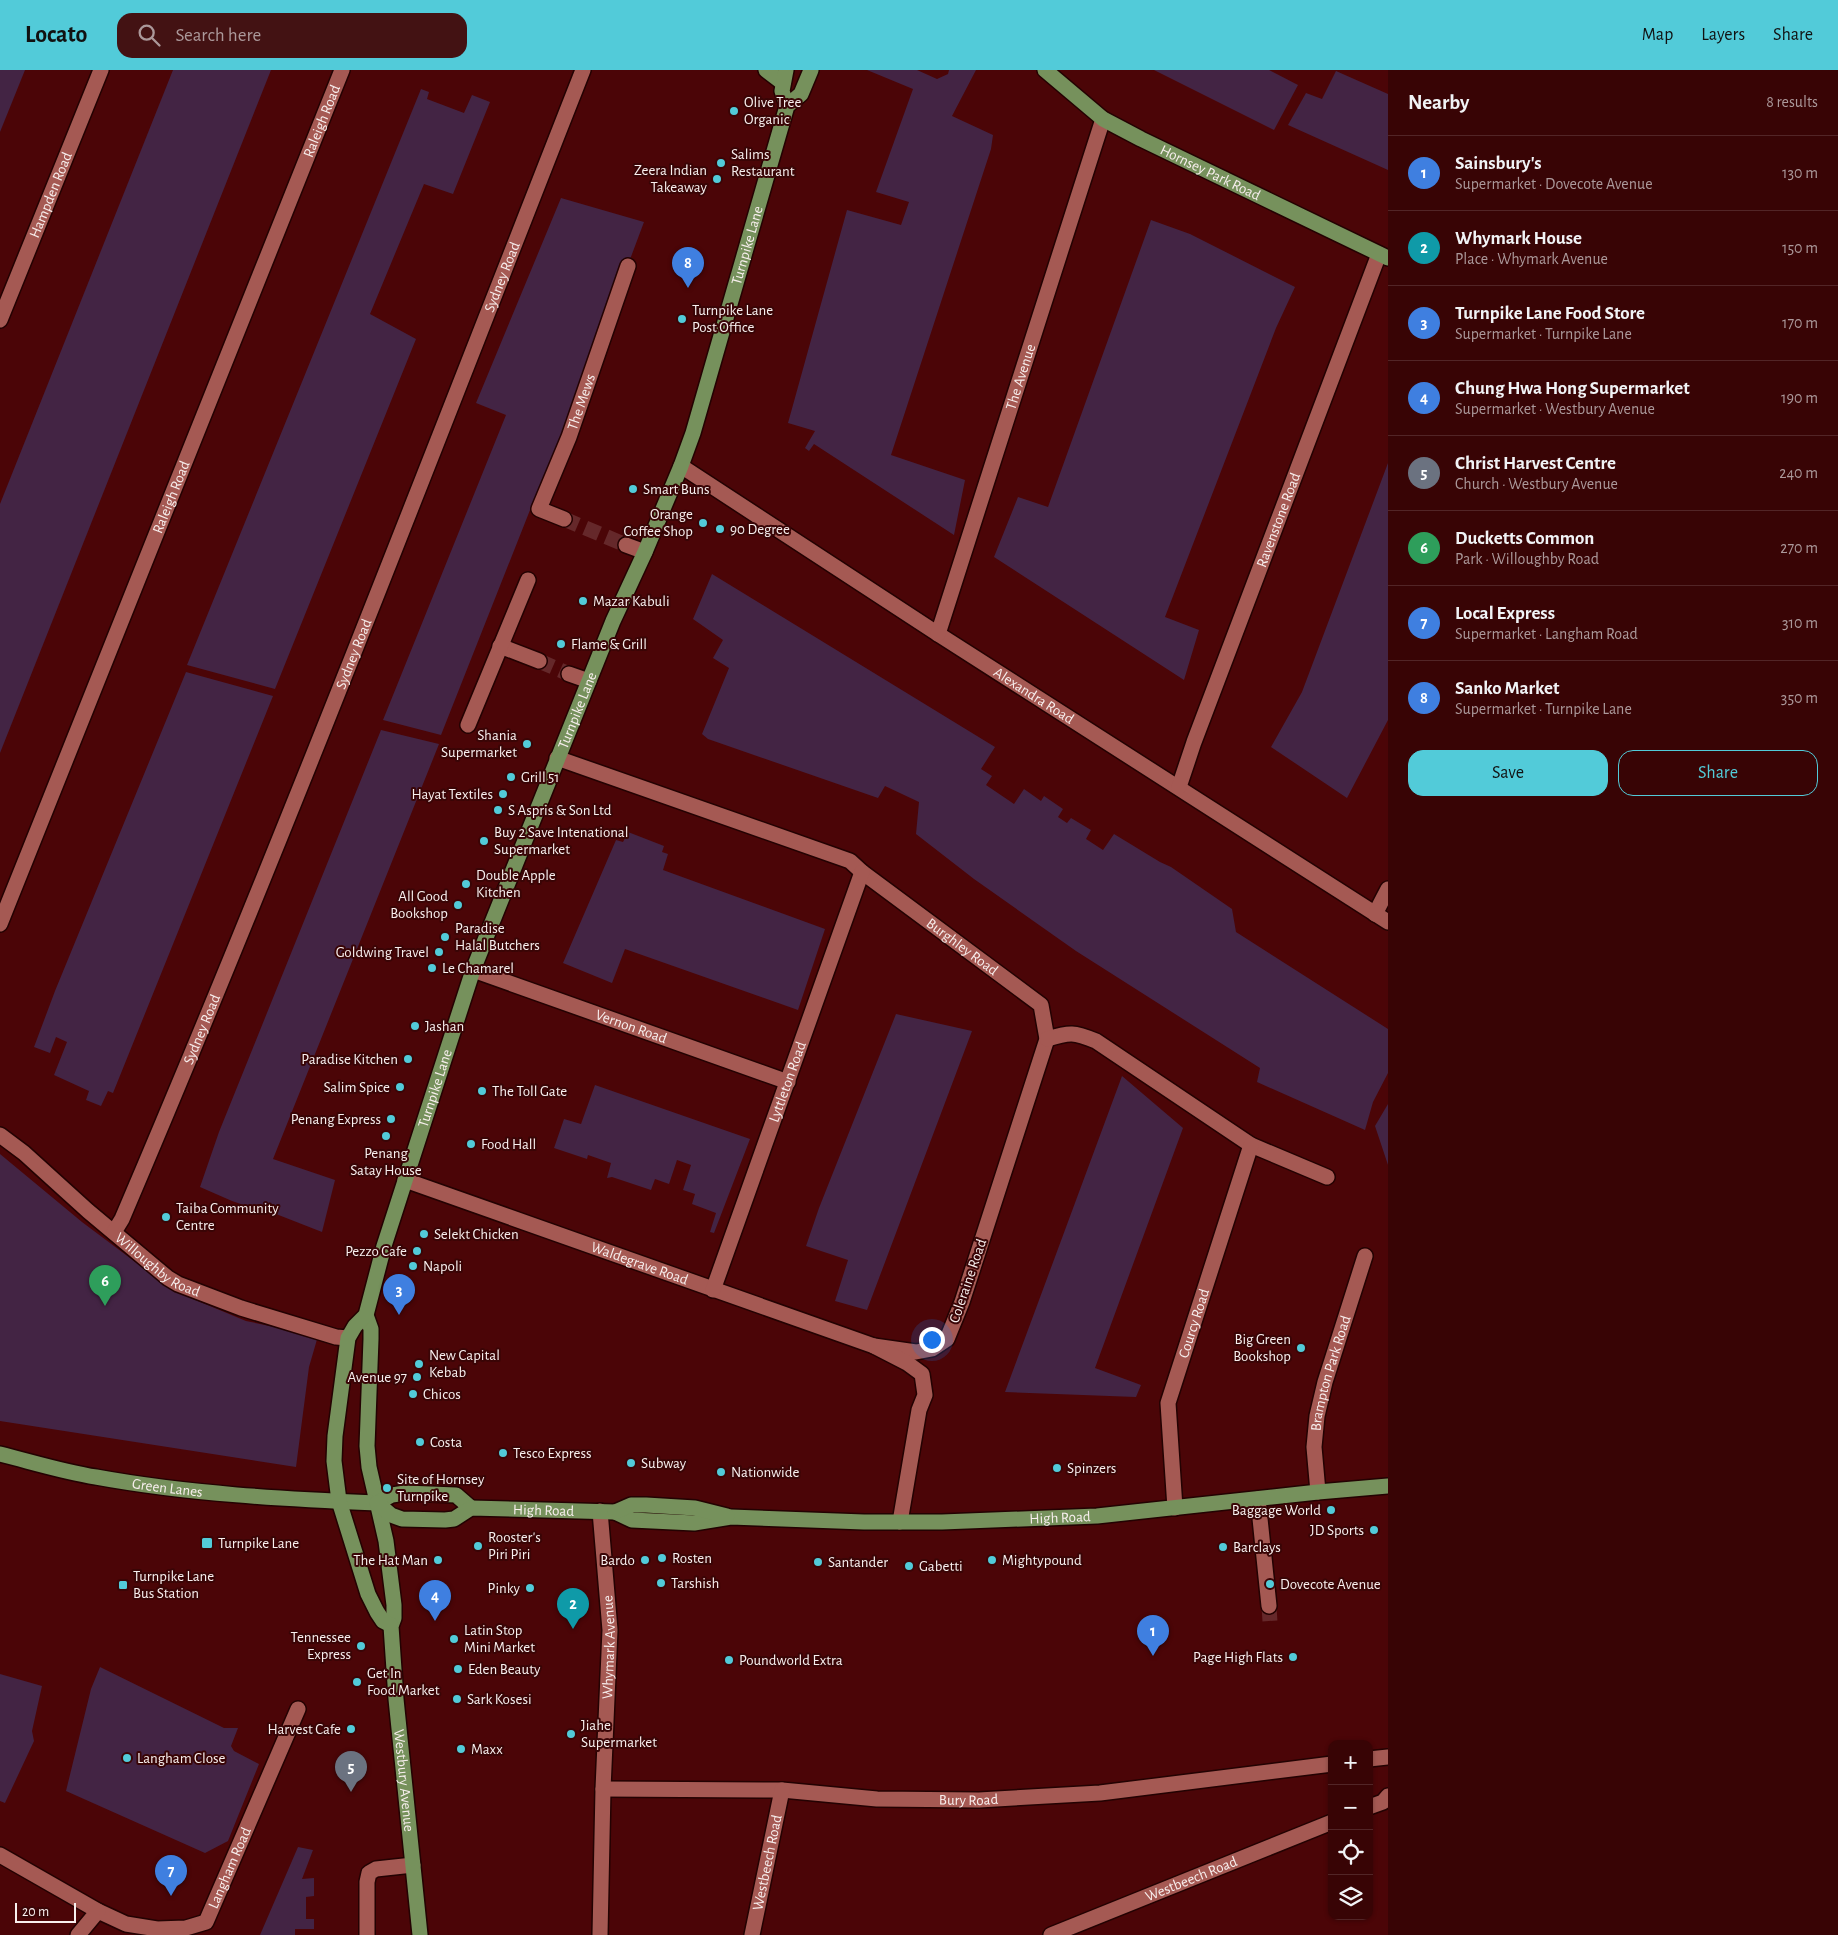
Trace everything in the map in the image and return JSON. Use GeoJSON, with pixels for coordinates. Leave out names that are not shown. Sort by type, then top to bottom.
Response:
{"type":"FeatureCollection","features":[{"type":"Feature","properties":{"kind":"main road"},"geometry":{"type":"LineString","coordinates":[[766,70],[785,77]]}},
{"type":"Feature","properties":{"kind":"main road","name":"Turnpike Lane"},"geometry":{"type":"LineString","coordinates":[[339,1501],[334,1461],[336,1428],[348,1338],[355,1326],[366,1315],[384,1246],[473,970],[588,681],[681,466],[693,432],[787,106],[801,94],[811,70]]}},
{"type":"Feature","properties":{"kind":"main road","name":"Hornsey Park Road"},"geometry":{"type":"LineString","coordinates":[[1045,70],[1103,119],[1383,256]]}},
{"type":"Feature","properties":{"kind":"main road","name":"Turnpike Lane"},"geometry":{"type":"LineString","coordinates":[[785,77],[782,91],[787,106]]}},
{"type":"Feature","properties":{"kind":"main road","name":"Turnpike Lane"},"geometry":{"type":"LineString","coordinates":[[366,1315],[371,1329],[369,1467],[377,1503]]}},
{"type":"Feature","properties":{"kind":"main road","name":"Green Lanes"},"geometry":{"type":"LineString","coordinates":[[0,1454],[66,1471],[127,1483],[212,1492],[339,1501]]}},
{"type":"Feature","properties":{"kind":"main road","name":"High Road"},"geometry":{"type":"LineString","coordinates":[[377,1503],[390,1515],[402,1519],[445,1520],[454,1518],[471,1508],[608,1511],[632,1520],[694,1523],[731,1517],[864,1522],[942,1522],[1097,1516],[1388,1486]]}},
{"type":"Feature","properties":{"kind":"main road"},"geometry":{"type":"LineString","coordinates":[[391,1625],[383,1621],[368,1594],[339,1501],[377,1503],[392,1495],[405,1493],[456,1495],[471,1508]]}},
{"type":"Feature","properties":{"kind":"main road","name":"Westbury Avenue"},"geometry":{"type":"LineString","coordinates":[[377,1503],[386,1541],[392,1588],[394,1618],[391,1625],[396,1699],[420,1935]]}},
{"type":"Feature","properties":{"kind":"street","name":"Hampden Road"},"geometry":{"type":"LineString","coordinates":[[0,320],[101,70]]}},
{"type":"Feature","properties":{"kind":"street","name":"Raleigh Road"},"geometry":{"type":"LineString","coordinates":[[0,924],[342,70]]}},
{"type":"Feature","properties":{"kind":"street","name":"Sydney Road"},"geometry":{"type":"LineString","coordinates":[[114,1232],[122,1219],[185,1071],[330,716],[582,70]]}},
{"type":"Feature","properties":{"kind":"street","name":"The Avenue"},"geometry":{"type":"LineString","coordinates":[[938,634],[1103,119]]}},
{"type":"Feature","properties":{"kind":"street","name":"Ravenstone Road"},"geometry":{"type":"LineString","coordinates":[[1179,787],[1197,733],[1383,256]]}},
{"type":"Feature","properties":{"kind":"street","name":"The Mews"},"geometry":{"type":"LineString","coordinates":[[564,519],[539,509],[569,436],[628,266]]}},
{"type":"Feature","properties":{"kind":"street","name":"Alexandra Road"},"geometry":{"type":"LineString","coordinates":[[681,466],[938,634],[1382,918]]}},
{"type":"Feature","properties":{"kind":"street"},"geometry":{"type":"LineString","coordinates":[[626,545],[645,552]]}},
{"type":"Feature","properties":{"kind":"street"},"geometry":{"type":"LineString","coordinates":[[468,725],[528,580]]}},
{"type":"Feature","properties":{"kind":"street"},"geometry":{"type":"LineString","coordinates":[[500,646],[539,661]]}},
{"type":"Feature","properties":{"kind":"street"},"geometry":{"type":"LineString","coordinates":[[569,674],[588,681]]}},
{"type":"Feature","properties":{"kind":"street","name":"Burghley Road"},"geometry":{"type":"LineString","coordinates":[[557,758],[850,861],[862,872],[1041,1006],[1047,1039]]}},
{"type":"Feature","properties":{"kind":"street","name":"Lyttleton Road"},"geometry":{"type":"LineString","coordinates":[[713,1290],[862,872]]}},
{"type":"Feature","properties":{"kind":"street"},"geometry":{"type":"LineString","coordinates":[[1382,918],[1388,889]]}},
{"type":"Feature","properties":{"kind":"street","name":"Vernon Road"},"geometry":{"type":"LineString","coordinates":[[473,970],[788,1082]]}},
{"type":"Feature","properties":{"kind":"street"},"geometry":{"type":"LineString","coordinates":[[1047,1039],[1068,1033],[1082,1035],[1096,1041],[1251,1145],[1327,1177]]}},
{"type":"Feature","properties":{"kind":"street","name":"Coleraine Road"},"geometry":{"type":"LineString","coordinates":[[874,1346],[916,1352],[932,1349],[947,1339],[965,1292],[1047,1039]]}},
{"type":"Feature","properties":{"kind":"street","name":"Willoughby Road"},"geometry":{"type":"LineString","coordinates":[[0,1135],[24,1153],[168,1278],[178,1284],[241,1308],[336,1338],[348,1338]]}},
{"type":"Feature","properties":{"kind":"street","name":"Courcy Road"},"geometry":{"type":"LineString","coordinates":[[1175,1508],[1168,1403],[1251,1145]]}},
{"type":"Feature","properties":{"kind":"street","name":"Waldegrave Road"},"geometry":{"type":"LineString","coordinates":[[405,1180],[874,1346]]}},
{"type":"Feature","properties":{"kind":"street","name":"Brampton Park Road"},"geometry":{"type":"LineString","coordinates":[[1318,1492],[1314,1447],[1317,1416],[1325,1382],[1365,1256]]}},
{"type":"Feature","properties":{"kind":"street"},"geometry":{"type":"LineString","coordinates":[[874,1346],[907,1363],[922,1374],[926,1395],[919,1410],[900,1522]]}},
{"type":"Feature","properties":{"kind":"street"},"geometry":{"type":"LineString","coordinates":[[1258,1499],[1269,1606]]}},
{"type":"Feature","properties":{"kind":"street","name":"Whymark Avenue"},"geometry":{"type":"LineString","coordinates":[[600,1935],[603,1789],[610,1630],[608,1511]]}},
{"type":"Feature","properties":{"kind":"street","name":"Langham Road"},"geometry":{"type":"LineString","coordinates":[[0,1855],[98,1911],[126,1924],[156,1930],[206,1929],[298,1709]]}},
{"type":"Feature","properties":{"kind":"street"},"geometry":{"type":"LineString","coordinates":[[1373,1759],[1388,1757]]}},
{"type":"Feature","properties":{"kind":"street","name":"Bury Road"},"geometry":{"type":"LineString","coordinates":[[603,1789],[782,1790],[877,1799],[979,1800],[1100,1793],[1328,1764]]}},
{"type":"Feature","properties":{"kind":"street","name":"Westbeech Road"},"geometry":{"type":"LineString","coordinates":[[752,1935],[782,1790]]}},
{"type":"Feature","properties":{"kind":"street"},"geometry":{"type":"LineString","coordinates":[[1373,1806],[1383,1802],[1388,1796]]}},
{"type":"Feature","properties":{"kind":"street","name":"Westbeech Road"},"geometry":{"type":"LineString","coordinates":[[1051,1935],[1328,1824]]}},
{"type":"Feature","properties":{"kind":"street"},"geometry":{"type":"LineString","coordinates":[[367,1935],[367,1882],[369,1873],[376,1868],[413,1865]]}},
{"type":"Feature","properties":{"kind":"street"},"geometry":{"type":"LineString","coordinates":[[78,1935],[98,1911]]}},
{"type":"Feature","properties":{"kind":"shaded area"},"geometry":{"type":"Polygon","coordinates":[[[0,70],[25,70],[0,132],[0,70]]]}},
{"type":"Feature","properties":{"kind":"shaded area"},"geometry":{"type":"Polygon","coordinates":[[[173,70],[271,70],[0,753],[0,504],[173,70]]]}},
{"type":"Feature","properties":{"kind":"shaded area"},"geometry":{"type":"Polygon","coordinates":[[[867,70],[917,70],[937,79],[948,74],[949,70],[976,70],[952,116],[993,135],[991,149],[891,455],[965,480],[954,535],[814,444],[809,451],[805,448],[815,431],[788,423],[847,210],[901,225],[909,202],[876,192],[913,89],[867,70]]]}},
{"type":"Feature","properties":{"kind":"shaded area"},"geometry":{"type":"Polygon","coordinates":[[[1154,70],[1269,70],[1298,85],[1274,130],[1154,70]]]}},
{"type":"Feature","properties":{"kind":"shaded area"},"geometry":{"type":"Polygon","coordinates":[[[1336,71],[1388,94],[1388,170],[1288,125],[1306,93],[1322,99],[1336,71]]]}},
{"type":"Feature","properties":{"kind":"shaded area"},"geometry":{"type":"Polygon","coordinates":[[[421,89],[429,92],[427,99],[464,113],[472,95],[490,102],[453,194],[424,184],[370,314],[416,339],[275,689],[187,665],[421,89]]]}},
{"type":"Feature","properties":{"kind":"shaded area"},"geometry":{"type":"Polygon","coordinates":[[[561,198],[644,222],[549,476],[532,505],[441,735],[383,720],[506,415],[476,403],[561,198]]]}},
{"type":"Feature","properties":{"kind":"shaded area"},"geometry":{"type":"Polygon","coordinates":[[[1151,220],[1190,234],[1295,287],[1276,328],[1165,617],[1199,630],[1184,680],[994,557],[1018,497],[1048,507],[1151,220]]]}},
{"type":"Feature","properties":{"kind":"shaded area"},"geometry":{"type":"Polygon","coordinates":[[[1388,463],[1388,720],[1347,798],[1271,747],[1302,692],[1388,463]]]}},
{"type":"Feature","properties":{"kind":"shaded area"},"geometry":{"type":"Polygon","coordinates":[[[712,574],[995,747],[981,769],[992,776],[986,785],[1014,804],[1024,789],[1041,801],[1044,796],[1063,809],[1058,817],[1067,823],[1071,818],[1091,830],[1086,839],[1103,850],[1114,834],[1171,867],[1232,909],[1236,932],[1388,1029],[1388,1073],[1373,1102],[1365,1130],[1257,1082],[1260,1068],[1076,951],[974,879],[916,834],[919,802],[885,786],[878,798],[708,739],[702,734],[729,668],[713,658],[723,640],[693,619],[712,574]]]}},
{"type":"Feature","properties":{"kind":"shaded area"},"geometry":{"type":"Polygon","coordinates":[[[186,672],[273,696],[113,1093],[108,1091],[101,1106],[86,1100],[89,1091],[54,1075],[67,1042],[56,1037],[50,1053],[34,1047],[55,991],[186,672]]]}},
{"type":"Feature","properties":{"kind":"shaded area"},"geometry":{"type":"Polygon","coordinates":[[[381,730],[439,744],[273,1159],[335,1180],[322,1232],[276,1214],[232,1201],[200,1187],[219,1132],[381,730]]]}},
{"type":"Feature","properties":{"kind":"shaded area"},"geometry":{"type":"Polygon","coordinates":[[[628,832],[664,846],[662,852],[668,854],[663,870],[825,929],[798,1010],[625,949],[612,983],[563,963],[616,840],[623,842],[628,832]]]}},
{"type":"Feature","properties":{"kind":"shaded area"},"geometry":{"type":"Polygon","coordinates":[[[896,1014],[972,1031],[867,1310],[835,1301],[848,1260],[806,1246],[819,1208],[896,1014]]]}},
{"type":"Feature","properties":{"kind":"shaded area"},"geometry":{"type":"Polygon","coordinates":[[[1122,1076],[1183,1128],[1095,1368],[1141,1385],[1136,1397],[1005,1392],[1122,1076]]]}},
{"type":"Feature","properties":{"kind":"shaded area"},"geometry":{"type":"Polygon","coordinates":[[[595,1085],[750,1139],[714,1233],[710,1232],[716,1213],[692,1204],[695,1194],[683,1190],[691,1165],[677,1160],[669,1184],[655,1179],[651,1190],[612,1177],[607,1178],[611,1163],[588,1155],[587,1159],[554,1148],[564,1119],[581,1124],[595,1085]]]}},
{"type":"Feature","properties":{"kind":"shaded area"},"geometry":{"type":"Polygon","coordinates":[[[1388,1104],[1388,1165],[1375,1126],[1388,1104]]]}},
{"type":"Feature","properties":{"kind":"shaded area"},"geometry":{"type":"Polygon","coordinates":[[[0,1154],[82,1222],[174,1291],[246,1321],[318,1336],[309,1367],[296,1467],[0,1421],[0,1154]]]}},
{"type":"Feature","properties":{"kind":"shaded area"},"geometry":{"type":"Polygon","coordinates":[[[100,1667],[224,1728],[238,1728],[231,1746],[234,1751],[259,1764],[228,1841],[205,1853],[66,1791],[91,1689],[100,1667]]]}},
{"type":"Feature","properties":{"kind":"shaded area"},"geometry":{"type":"Polygon","coordinates":[[[0,1674],[42,1686],[32,1731],[34,1741],[5,1803],[0,1801],[0,1674]]]}},
{"type":"Feature","properties":{"kind":"shaded area"},"geometry":{"type":"Polygon","coordinates":[[[298,1847],[313,1850],[302,1879],[314,1878],[314,1896],[306,1897],[306,1919],[314,1919],[314,1929],[295,1929],[295,1935],[260,1935],[298,1847]]]}},
{"type":"Feature","properties":{"kind":"tunnel"},"geometry":{"type":"LineString","coordinates":[[564,519],[626,545]]}},
{"type":"Feature","properties":{"kind":"tunnel"},"geometry":{"type":"LineString","coordinates":[[539,661],[569,674]]}},
{"type":"Feature","properties":{"kind":"tunnel"},"geometry":{"type":"LineString","coordinates":[[1269,1606],[1270,1622]]}},
{"type":"Feature","properties":{"kind":"place","name":"Olive Tree Organic"},"geometry":{"type":"Point","coordinates":[734,111]}},
{"type":"Feature","properties":{"kind":"place","name":"Salims Restaurant"},"geometry":{"type":"Point","coordinates":[721,163]}},
{"type":"Feature","properties":{"kind":"place","name":"Zeera Indian Takeaway"},"geometry":{"type":"Point","coordinates":[717,179]}},
{"type":"Feature","properties":{"kind":"place","name":"Sanko Market"},"geometry":{"type":"Point","coordinates":[688,288]}},
{"type":"Feature","properties":{"kind":"place","name":"Turnpike Lane Post Office"},"geometry":{"type":"Point","coordinates":[682,319]}},
{"type":"Feature","properties":{"kind":"place","name":"Smart Buns"},"geometry":{"type":"Point","coordinates":[633,489]}},
{"type":"Feature","properties":{"kind":"place","name":"Orange Coffee Shop"},"geometry":{"type":"Point","coordinates":[703,523]}},
{"type":"Feature","properties":{"kind":"place","name":"90 Degree"},"geometry":{"type":"Point","coordinates":[720,529]}},
{"type":"Feature","properties":{"kind":"place","name":"Mazar Kabuli"},"geometry":{"type":"Point","coordinates":[583,601]}},
{"type":"Feature","properties":{"kind":"place","name":"Flame & Grill"},"geometry":{"type":"Point","coordinates":[561,644]}},
{"type":"Feature","properties":{"kind":"place","name":"Shania Supermarket"},"geometry":{"type":"Point","coordinates":[527,744]}},
{"type":"Feature","properties":{"kind":"place","name":"Grill 51"},"geometry":{"type":"Point","coordinates":[511,777]}},
{"type":"Feature","properties":{"kind":"place","name":"Hayat Textiles"},"geometry":{"type":"Point","coordinates":[503,794]}},
{"type":"Feature","properties":{"kind":"place","name":"S Aspris & Son Ltd"},"geometry":{"type":"Point","coordinates":[498,810]}},
{"type":"Feature","properties":{"kind":"place","name":"Buy 2 Save Intenational Supermarket"},"geometry":{"type":"Point","coordinates":[484,841]}},
{"type":"Feature","properties":{"kind":"place","name":"Double Apple Kitchen"},"geometry":{"type":"Point","coordinates":[466,884]}},
{"type":"Feature","properties":{"kind":"place","name":"All Good Bookshop"},"geometry":{"type":"Point","coordinates":[458,905]}},
{"type":"Feature","properties":{"kind":"place","name":"Paradise Halal Butchers"},"geometry":{"type":"Point","coordinates":[445,937]}},
{"type":"Feature","properties":{"kind":"place","name":"Goldwing Travel"},"geometry":{"type":"Point","coordinates":[439,952]}},
{"type":"Feature","properties":{"kind":"place","name":"Le Chamarel"},"geometry":{"type":"Point","coordinates":[432,968]}},
{"type":"Feature","properties":{"kind":"place","name":"Jashan"},"geometry":{"type":"Point","coordinates":[415,1026]}},
{"type":"Feature","properties":{"kind":"place","name":"Paradise Kitchen"},"geometry":{"type":"Point","coordinates":[408,1059]}},
{"type":"Feature","properties":{"kind":"place","name":"Salim Spice"},"geometry":{"type":"Point","coordinates":[400,1087]}},
{"type":"Feature","properties":{"kind":"place","name":"The Toll Gate"},"geometry":{"type":"Point","coordinates":[482,1091]}},
{"type":"Feature","properties":{"kind":"place","name":"Penang Express"},"geometry":{"type":"Point","coordinates":[391,1119]}},
{"type":"Feature","properties":{"kind":"place","name":"Penang Satay House"},"geometry":{"type":"Point","coordinates":[386,1136]}},
{"type":"Feature","properties":{"kind":"place","name":"Food Hall"},"geometry":{"type":"Point","coordinates":[471,1144]}},
{"type":"Feature","properties":{"kind":"place","name":"Taiba Community Centre"},"geometry":{"type":"Point","coordinates":[166,1217]}},
{"type":"Feature","properties":{"kind":"place","name":"Selekt Chicken"},"geometry":{"type":"Point","coordinates":[424,1234]}},
{"type":"Feature","properties":{"kind":"place","name":"Pezzo Cafe"},"geometry":{"type":"Point","coordinates":[417,1251]}},
{"type":"Feature","properties":{"kind":"place","name":"Napoli"},"geometry":{"type":"Point","coordinates":[413,1266]}},
{"type":"Feature","properties":{"kind":"place","name":"Ducketts Common"},"geometry":{"type":"Point","coordinates":[105,1306]}},
{"type":"Feature","properties":{"kind":"place","name":"Turnpike Lane Food Store"},"geometry":{"type":"Point","coordinates":[399,1315]}},
{"type":"Feature","properties":{"kind":"place","name":"Big Green Bookshop"},"geometry":{"type":"Point","coordinates":[1301,1348]}},
{"type":"Feature","properties":{"kind":"place","name":"New Capital Kebab"},"geometry":{"type":"Point","coordinates":[419,1364]}},
{"type":"Feature","properties":{"kind":"place","name":"Avenue 97"},"geometry":{"type":"Point","coordinates":[417,1377]}},
{"type":"Feature","properties":{"kind":"place","name":"Chicos"},"geometry":{"type":"Point","coordinates":[413,1394]}},
{"type":"Feature","properties":{"kind":"place","name":"Costa"},"geometry":{"type":"Point","coordinates":[420,1442]}},
{"type":"Feature","properties":{"kind":"place","name":"Tesco Express"},"geometry":{"type":"Point","coordinates":[503,1453]}},
{"type":"Feature","properties":{"kind":"place","name":"Subway"},"geometry":{"type":"Point","coordinates":[631,1463]}},
{"type":"Feature","properties":{"kind":"place","name":"Spinzers"},"geometry":{"type":"Point","coordinates":[1057,1468]}},
{"type":"Feature","properties":{"kind":"place","name":"Nationwide"},"geometry":{"type":"Point","coordinates":[721,1472]}},
{"type":"Feature","properties":{"kind":"place","name":"Site of Hornsey Turnpike"},"geometry":{"type":"Point","coordinates":[387,1488]}},
{"type":"Feature","properties":{"kind":"place","name":"Baggage World"},"geometry":{"type":"Point","coordinates":[1331,1510]}},
{"type":"Feature","properties":{"kind":"place","name":"JD Sports"},"geometry":{"type":"Point","coordinates":[1374,1530]}},
{"type":"Feature","properties":{"kind":"place","name":"Turnpike Lane"},"geometry":{"type":"Point","coordinates":[207,1543]}},
{"type":"Feature","properties":{"kind":"place","name":"Rooster's Piri Piri"},"geometry":{"type":"Point","coordinates":[478,1546]}},
{"type":"Feature","properties":{"kind":"place","name":"Barclays"},"geometry":{"type":"Point","coordinates":[1223,1547]}},
{"type":"Feature","properties":{"kind":"place","name":"Rosten"},"geometry":{"type":"Point","coordinates":[662,1558]}},
{"type":"Feature","properties":{"kind":"place","name":"The Hat Man"},"geometry":{"type":"Point","coordinates":[438,1560]}},
{"type":"Feature","properties":{"kind":"place","name":"Bardo"},"geometry":{"type":"Point","coordinates":[645,1560]}},
{"type":"Feature","properties":{"kind":"place","name":"Mightypound"},"geometry":{"type":"Point","coordinates":[992,1560]}},
{"type":"Feature","properties":{"kind":"place","name":"Santander"},"geometry":{"type":"Point","coordinates":[818,1562]}},
{"type":"Feature","properties":{"kind":"place","name":"Gabetti"},"geometry":{"type":"Point","coordinates":[909,1566]}},
{"type":"Feature","properties":{"kind":"place","name":"Tarshish"},"geometry":{"type":"Point","coordinates":[661,1583]}},
{"type":"Feature","properties":{"kind":"place","name":"Dovecote Avenue"},"geometry":{"type":"Point","coordinates":[1270,1584]}},
{"type":"Feature","properties":{"kind":"place","name":"Turnpike Lane Bus Station"},"geometry":{"type":"Point","coordinates":[123,1585]}},
{"type":"Feature","properties":{"kind":"place","name":"Pinky"},"geometry":{"type":"Point","coordinates":[530,1588]}},
{"type":"Feature","properties":{"kind":"place","name":"Chung Hwa Hong Supermarket"},"geometry":{"type":"Point","coordinates":[435,1621]}},
{"type":"Feature","properties":{"kind":"place","name":"Whymark House"},"geometry":{"type":"Point","coordinates":[573,1629]}},
{"type":"Feature","properties":{"kind":"place","name":"Latin Stop Mini Market"},"geometry":{"type":"Point","coordinates":[454,1639]}},
{"type":"Feature","properties":{"kind":"place","name":"Tennessee Express"},"geometry":{"type":"Point","coordinates":[361,1646]}},
{"type":"Feature","properties":{"kind":"place","name":"Sainsbury's"},"geometry":{"type":"Point","coordinates":[1153,1656]}},
{"type":"Feature","properties":{"kind":"place","name":"Page High Flats"},"geometry":{"type":"Point","coordinates":[1293,1657]}},
{"type":"Feature","properties":{"kind":"place","name":"Poundworld Extra"},"geometry":{"type":"Point","coordinates":[729,1660]}},
{"type":"Feature","properties":{"kind":"place","name":"Eden Beauty"},"geometry":{"type":"Point","coordinates":[458,1669]}},
{"type":"Feature","properties":{"kind":"place","name":"Get In Food Market"},"geometry":{"type":"Point","coordinates":[357,1682]}},
{"type":"Feature","properties":{"kind":"place","name":"Sark Kosesi"},"geometry":{"type":"Point","coordinates":[457,1699]}},
{"type":"Feature","properties":{"kind":"place","name":"Harvest Cafe"},"geometry":{"type":"Point","coordinates":[351,1729]}},
{"type":"Feature","properties":{"kind":"place","name":"Jiahe Supermarket"},"geometry":{"type":"Point","coordinates":[571,1734]}},
{"type":"Feature","properties":{"kind":"place","name":"Maxx"},"geometry":{"type":"Point","coordinates":[461,1749]}},
{"type":"Feature","properties":{"kind":"place","name":"Langham Close"},"geometry":{"type":"Point","coordinates":[127,1758]}},
{"type":"Feature","properties":{"kind":"place","name":"Christ Harvest Centre"},"geometry":{"type":"Point","coordinates":[351,1792]}},
{"type":"Feature","properties":{"kind":"place","name":"Local Express"},"geometry":{"type":"Point","coordinates":[171,1896]}}]}
